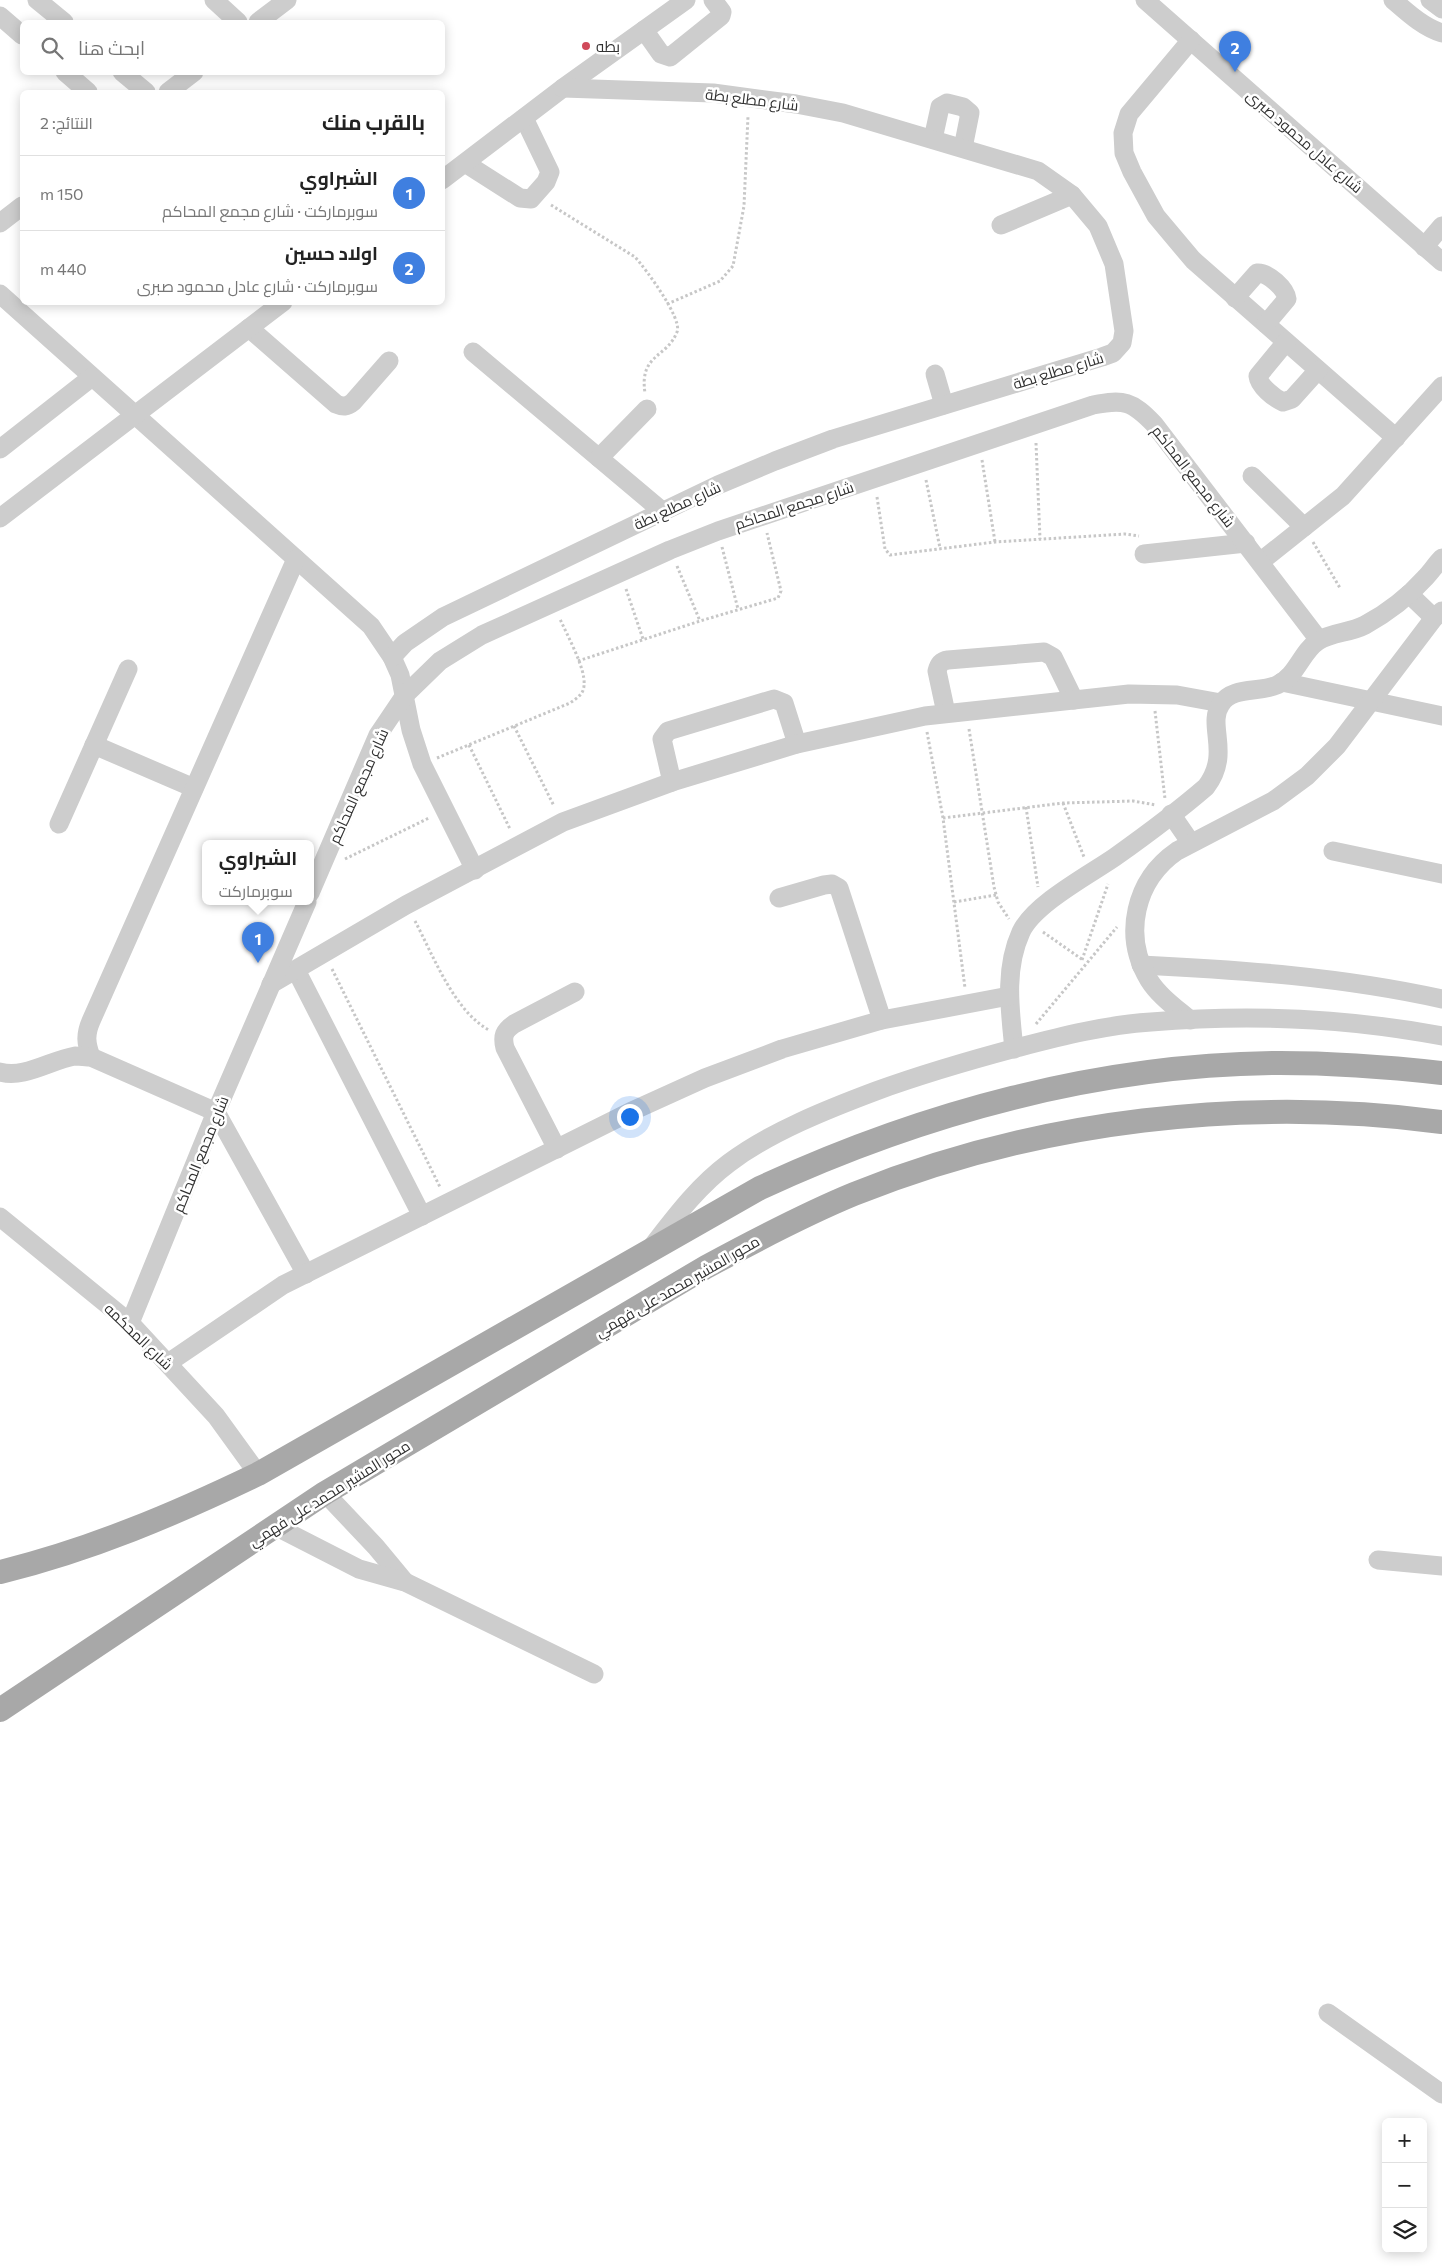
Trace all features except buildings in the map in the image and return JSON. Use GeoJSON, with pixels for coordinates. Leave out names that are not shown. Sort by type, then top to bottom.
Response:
{"type":"FeatureCollection","features":[{"type":"Feature","properties":{"kind":"main road"},"geometry":{"type":"LineString","coordinates":[[0,1572],[68,1553],[133,1530],[196,1504],[258,1474],[760,1188],[808,1166],[906,1128],[1013,1097],[1127,1075],[1185,1069],[1260,1064],[1373,1066],[1442,1073]]}},
{"type":"Feature","properties":{"kind":"main road","name":"محور المشير محمد على فهمي"},"geometry":{"type":"LineString","coordinates":[[0,1710],[325,1493],[746,1245],[803,1216],[905,1175],[958,1158],[1069,1132],[1182,1116],[1296,1112],[1358,1114],[1442,1122]]}},
{"type":"Feature","properties":{"kind":"street"},"geometry":{"type":"LineString","coordinates":[[37,0],[62,20]]}},
{"type":"Feature","properties":{"kind":"street"},"geometry":{"type":"LineString","coordinates":[[214,0],[236,20]]}},
{"type":"Feature","properties":{"kind":"street"},"geometry":{"type":"LineString","coordinates":[[261,20],[287,0]]}},
{"type":"Feature","properties":{"kind":"street"},"geometry":{"type":"LineString","coordinates":[[445,178],[563,88],[686,0]]}},
{"type":"Feature","properties":{"kind":"street"},"geometry":{"type":"LineString","coordinates":[[644,30],[661,54],[670,57],[722,16],[722,12],[713,0]]}},
{"type":"Feature","properties":{"kind":"street","name":"شارع عادل محمود صبرى"},"geometry":{"type":"LineString","coordinates":[[1145,0],[1442,262]]}},
{"type":"Feature","properties":{"kind":"street"},"geometry":{"type":"LineString","coordinates":[[1393,0],[1433,31],[1442,33]]}},
{"type":"Feature","properties":{"kind":"street"},"geometry":{"type":"LineString","coordinates":[[1430,0],[1442,9]]}},
{"type":"Feature","properties":{"kind":"street"},"geometry":{"type":"LineString","coordinates":[[0,16],[20,33]]}},
{"type":"Feature","properties":{"kind":"street"},"geometry":{"type":"LineString","coordinates":[[1190,40],[1129,114],[1123,133],[1124,153],[1132,172],[1156,216],[1193,260],[1396,438]]}},
{"type":"Feature","properties":{"kind":"street"},"geometry":{"type":"LineString","coordinates":[[68,75],[86,90]]}},
{"type":"Feature","properties":{"kind":"street"},"geometry":{"type":"LineString","coordinates":[[126,75],[144,90]]}},
{"type":"Feature","properties":{"kind":"street"},"geometry":{"type":"LineString","coordinates":[[171,90],[190,75]]}},
{"type":"Feature","properties":{"kind":"street","name":"شارع مطلع بطة"},"geometry":{"type":"LineString","coordinates":[[392,657],[405,643],[443,617],[662,512],[775,461],[833,439],[1102,357],[1113,352],[1122,343],[1124,330],[1114,264],[1098,226],[1072,195],[1038,172],[843,113],[749,97],[677,91],[563,88]]}},
{"type":"Feature","properties":{"kind":"street"},"geometry":{"type":"LineString","coordinates":[[933,139],[940,108],[947,103],[963,107],[970,113],[963,148]]}},
{"type":"Feature","properties":{"kind":"street"},"geometry":{"type":"LineString","coordinates":[[465,163],[520,198],[531,199],[550,178],[550,172],[524,118]]}},
{"type":"Feature","properties":{"kind":"street"},"geometry":{"type":"LineString","coordinates":[[1001,225],[1072,195]]}},
{"type":"Feature","properties":{"kind":"street"},"geometry":{"type":"LineString","coordinates":[[2,217],[20,207]]}},
{"type":"Feature","properties":{"kind":"street"},"geometry":{"type":"LineString","coordinates":[[1424,247],[1442,226]]}},
{"type":"Feature","properties":{"kind":"street"},"geometry":{"type":"LineString","coordinates":[[1235,298],[1257,273],[1265,274],[1285,292],[1287,299],[1266,324]]}},
{"type":"Feature","properties":{"kind":"street"},"geometry":{"type":"LineString","coordinates":[[0,294],[371,626],[392,657],[405,695],[412,730],[422,764],[475,870]]}},
{"type":"Feature","properties":{"kind":"street"},"geometry":{"type":"LineString","coordinates":[[0,518],[278,305]]}},
{"type":"Feature","properties":{"kind":"street"},"geometry":{"type":"LineString","coordinates":[[249,328],[336,404],[342,406],[348,406],[353,402],[389,361]]}},
{"type":"Feature","properties":{"kind":"street"},"geometry":{"type":"LineString","coordinates":[[1286,342],[1258,376],[1261,384],[1279,400],[1283,402],[1292,399],[1318,370]]}},
{"type":"Feature","properties":{"kind":"street"},"geometry":{"type":"LineString","coordinates":[[472,352],[662,512]]}},
{"type":"Feature","properties":{"kind":"street"},"geometry":{"type":"LineString","coordinates":[[935,374],[944,405]]}},
{"type":"Feature","properties":{"kind":"street"},"geometry":{"type":"LineString","coordinates":[[0,449],[92,377]]}},
{"type":"Feature","properties":{"kind":"street"},"geometry":{"type":"LineString","coordinates":[[1260,562],[1343,496],[1442,386]]}},
{"type":"Feature","properties":{"kind":"street","name":"شارع مجمع المحاكم"},"geometry":{"type":"LineString","coordinates":[[314,884],[378,735],[405,695],[440,661],[482,635],[620,572],[718,531],[762,515],[923,464],[1093,405],[1116,400],[1138,407],[1154,424],[1319,640]]}},
{"type":"Feature","properties":{"kind":"street"},"geometry":{"type":"LineString","coordinates":[[599,458],[647,409]]}},
{"type":"Feature","properties":{"kind":"street"},"geometry":{"type":"LineString","coordinates":[[1252,476],[1304,527]]}},
{"type":"Feature","properties":{"kind":"street"},"geometry":{"type":"LineString","coordinates":[[1143,545],[1246,543]]}},
{"type":"Feature","properties":{"kind":"street"},"geometry":{"type":"LineString","coordinates":[[1015,1049],[1009,996],[1014,951],[1025,926],[1042,907],[1118,855],[1169,812],[1206,787],[1216,770],[1220,751],[1216,720],[1217,711],[1221,703],[1234,694],[1270,688],[1282,682],[1294,672],[1313,645],[1319,640],[1350,632],[1365,625],[1409,594],[1442,558]]}},
{"type":"Feature","properties":{"kind":"street"},"geometry":{"type":"LineString","coordinates":[[91,1057],[86,1045],[86,1033],[296,559]]}},
{"type":"Feature","properties":{"kind":"street"},"geometry":{"type":"LineString","coordinates":[[1190,1020],[1162,995],[1150,981],[1141,965],[1135,943],[1135,921],[1138,902],[1148,878],[1162,861],[1191,843],[1255,812],[1291,789],[1323,762],[1438,614],[1409,594]]}},
{"type":"Feature","properties":{"kind":"street"},"geometry":{"type":"LineString","coordinates":[[946,713],[937,671],[943,661],[948,660],[1049,653],[1054,657],[1074,700]]}},
{"type":"Feature","properties":{"kind":"street"},"geometry":{"type":"LineString","coordinates":[[59,824],[128,669]]}},
{"type":"Feature","properties":{"kind":"street"},"geometry":{"type":"LineString","coordinates":[[1282,682],[1442,716]]}},
{"type":"Feature","properties":{"kind":"street"},"geometry":{"type":"LineString","coordinates":[[271,984],[406,905],[563,822],[672,782],[797,744],[924,716],[1074,700],[1152,693],[1177,695],[1221,703]]}},
{"type":"Feature","properties":{"kind":"street"},"geometry":{"type":"LineString","coordinates":[[672,782],[662,740],[668,731],[774,699],[784,703],[797,744]]}},
{"type":"Feature","properties":{"kind":"street"},"geometry":{"type":"LineString","coordinates":[[94,746],[194,788]]}},
{"type":"Feature","properties":{"kind":"street"},"geometry":{"type":"LineString","coordinates":[[1169,812],[1191,843]]}},
{"type":"Feature","properties":{"kind":"street"},"geometry":{"type":"LineString","coordinates":[[1333,851],[1442,874]]}},
{"type":"Feature","properties":{"kind":"street"},"geometry":{"type":"LineString","coordinates":[[779,898],[824,885],[832,884],[839,888],[882,1020]]}},
{"type":"Feature","properties":{"kind":"street","name":"شارع مجمع المحاكم"},"geometry":{"type":"LineString","coordinates":[[130,1323],[216,1112],[306,905]]}},
{"type":"Feature","properties":{"kind":"street"},"geometry":{"type":"LineString","coordinates":[[1141,965],[1318,977],[1402,990],[1442,999]]}},
{"type":"Feature","properties":{"kind":"street"},"geometry":{"type":"LineString","coordinates":[[296,970],[422,1216]]}},
{"type":"Feature","properties":{"kind":"street"},"geometry":{"type":"LineString","coordinates":[[557,1149],[505,1048],[503,1038],[506,1030],[514,1024],[576,992]]}},
{"type":"Feature","properties":{"kind":"street"},"geometry":{"type":"LineString","coordinates":[[168,1363],[262,1299],[306,1274],[630,1112],[705,1078],[782,1049],[882,1020],[1009,996]]}},
{"type":"Feature","properties":{"kind":"street"},"geometry":{"type":"LineString","coordinates":[[649,1251],[690,1198],[730,1162],[753,1147],[801,1123],[867,1094],[944,1068],[1015,1049],[1113,1027],[1150,1022],[1230,1018],[1310,1020],[1380,1026],[1442,1036]]}},
{"type":"Feature","properties":{"kind":"street"},"geometry":{"type":"LineString","coordinates":[[0,1072],[7,1074],[22,1072],[76,1056],[91,1057],[216,1112],[306,1274]]}},
{"type":"Feature","properties":{"kind":"street","name":"شارع المحكمه"},"geometry":{"type":"LineString","coordinates":[[0,1217],[130,1323],[216,1416],[258,1474]]}},
{"type":"Feature","properties":{"kind":"street"},"geometry":{"type":"LineString","coordinates":[[325,1493],[406,1582]]}},
{"type":"Feature","properties":{"kind":"street"},"geometry":{"type":"LineString","coordinates":[[275,1526],[359,1569],[406,1582],[594,1674]]}},
{"type":"Feature","properties":{"kind":"street"},"geometry":{"type":"LineString","coordinates":[[1378,1560],[1442,1566]]}},
{"type":"Feature","properties":{"kind":"street"},"geometry":{"type":"LineString","coordinates":[[1328,2014],[1442,2094]]}},
{"type":"Feature","properties":{"kind":"path"},"geometry":{"type":"LineString","coordinates":[[667,304],[720,281],[733,266],[745,199],[749,97]]}},
{"type":"Feature","properties":{"kind":"path"},"geometry":{"type":"LineString","coordinates":[[535,195],[627,250],[642,264],[676,318],[678,331],[645,372],[644,385],[647,409]]}},
{"type":"Feature","properties":{"kind":"path"},"geometry":{"type":"LineString","coordinates":[[1036,426],[1040,539]]}},
{"type":"Feature","properties":{"kind":"path"},"geometry":{"type":"LineString","coordinates":[[980,444],[995,542]]}},
{"type":"Feature","properties":{"kind":"path"},"geometry":{"type":"LineString","coordinates":[[923,464],[940,548]]}},
{"type":"Feature","properties":{"kind":"path"},"geometry":{"type":"LineString","coordinates":[[874,479],[887,552],[894,556],[940,548],[995,542],[1125,534],[1143,545]]}},
{"type":"Feature","properties":{"kind":"path"},"geometry":{"type":"LineString","coordinates":[[578,661],[700,621],[775,600],[781,591],[762,515]]}},
{"type":"Feature","properties":{"kind":"path"},"geometry":{"type":"LineString","coordinates":[[1304,527],[1340,588]]}},
{"type":"Feature","properties":{"kind":"path"},"geometry":{"type":"LineString","coordinates":[[718,531],[738,610]]}},
{"type":"Feature","properties":{"kind":"path"},"geometry":{"type":"LineString","coordinates":[[670,550],[700,621]]}},
{"type":"Feature","properties":{"kind":"path"},"geometry":{"type":"LineString","coordinates":[[620,572],[643,639]]}},
{"type":"Feature","properties":{"kind":"path"},"geometry":{"type":"LineString","coordinates":[[422,764],[570,703],[580,696],[585,687],[584,676],[553,602]]}},
{"type":"Feature","properties":{"kind":"path"},"geometry":{"type":"LineString","coordinates":[[1152,693],[1169,812]]}},
{"type":"Feature","properties":{"kind":"path"},"geometry":{"type":"LineString","coordinates":[[967,711],[981,813],[996,895],[1004,912],[1086,963]]}},
{"type":"Feature","properties":{"kind":"path"},"geometry":{"type":"LineString","coordinates":[[924,716],[943,818],[967,1004]]}},
{"type":"Feature","properties":{"kind":"path"},"geometry":{"type":"LineString","coordinates":[[514,726],[563,822]]}},
{"type":"Feature","properties":{"kind":"path"},"geometry":{"type":"LineString","coordinates":[[469,745],[517,845]]}},
{"type":"Feature","properties":{"kind":"path"},"geometry":{"type":"LineString","coordinates":[[943,818],[1063,803],[1133,801],[1147,802],[1169,812]]}},
{"type":"Feature","properties":{"kind":"path"},"geometry":{"type":"LineString","coordinates":[[1063,803],[1090,874]]}},
{"type":"Feature","properties":{"kind":"path"},"geometry":{"type":"LineString","coordinates":[[1026,807],[1042,907]]}},
{"type":"Feature","properties":{"kind":"path"},"geometry":{"type":"LineString","coordinates":[[320,871],[444,810]]}},
{"type":"Feature","properties":{"kind":"path"},"geometry":{"type":"LineString","coordinates":[[1082,960],[1118,855]]}},
{"type":"Feature","properties":{"kind":"path"},"geometry":{"type":"LineString","coordinates":[[954,902],[996,895]]}},
{"type":"Feature","properties":{"kind":"path"},"geometry":{"type":"LineString","coordinates":[[1015,1049],[1138,902]]}},
{"type":"Feature","properties":{"kind":"path"},"geometry":{"type":"LineString","coordinates":[[406,905],[456,997],[468,1014],[484,1028],[503,1038]]}},
{"type":"Feature","properties":{"kind":"path"},"geometry":{"type":"LineString","coordinates":[[324,953],[448,1204]]}},
{"type":"Feature","properties":{"kind":"place","name":"بطه"},"geometry":{"type":"Point","coordinates":[586,46]}},
{"type":"Feature","properties":{"kind":"place","name":"اولاد حسين"},"geometry":{"type":"Point","coordinates":[1235,72]}},
{"type":"Feature","properties":{"kind":"place","name":"الشبراوي"},"geometry":{"type":"Point","coordinates":[258,963]}}]}
